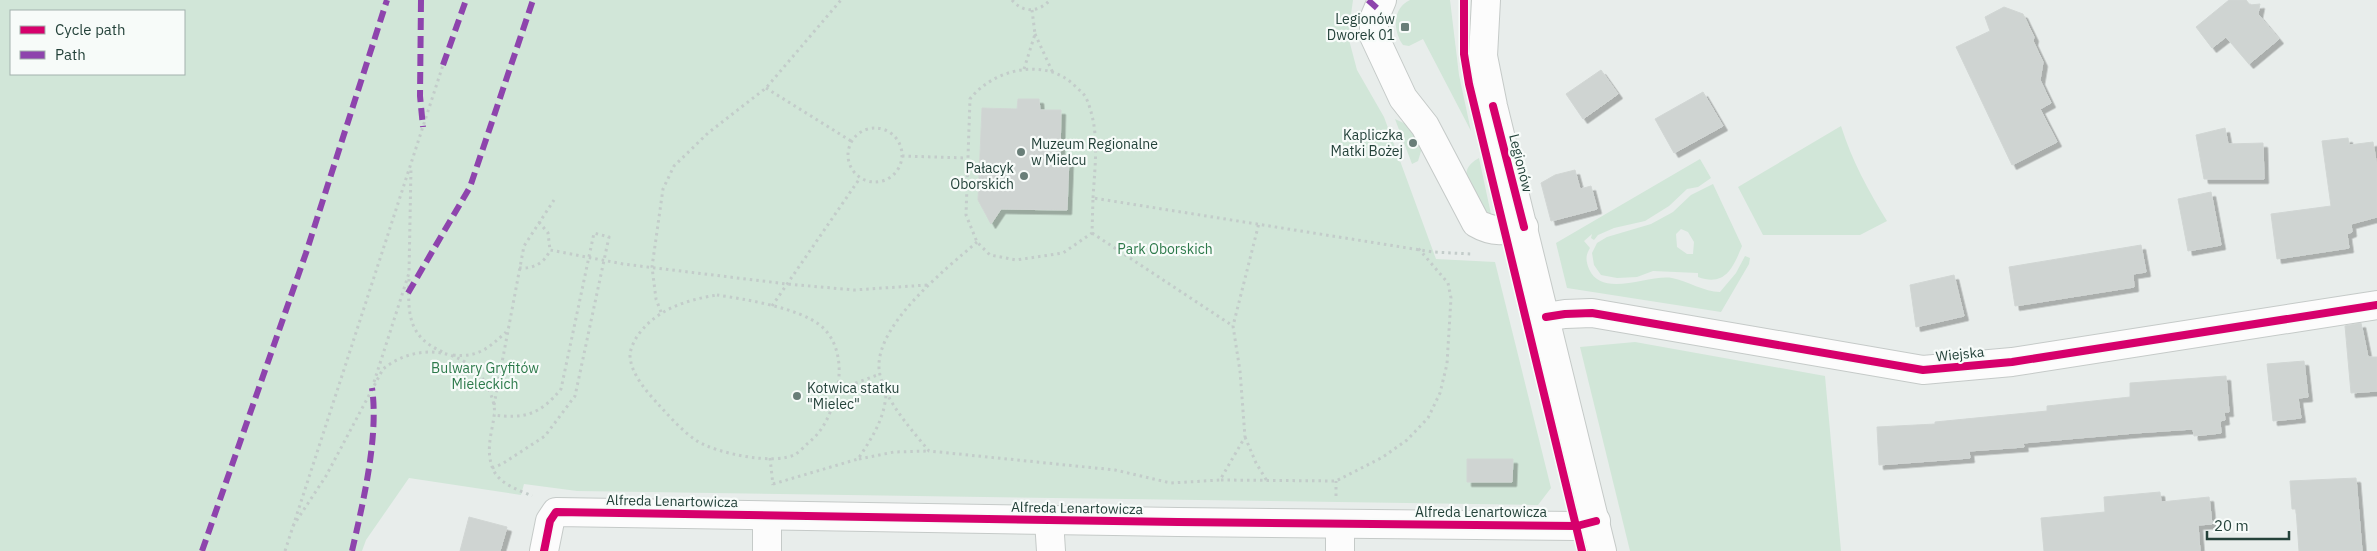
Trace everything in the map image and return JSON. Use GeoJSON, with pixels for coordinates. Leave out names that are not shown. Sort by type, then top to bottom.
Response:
{"type":"FeatureCollection","features":[{"type":"Feature","properties":{"kind":"street"},"geometry":{"type":"LineString","coordinates":[[1382,0],[1374,19],[1374,36],[1403,98],[1425,126],[1476,223],[1488,230],[1504,231],[1524,227]]}},
{"type":"Feature","properties":{"kind":"street","name":"Legionów"},"geometry":{"type":"LineString","coordinates":[[1486,0],[1484,56],[1493,106],[1602,551]]}},
{"type":"Feature","properties":{"kind":"street","name":"Wiejska"},"geometry":{"type":"LineString","coordinates":[[1546,317],[1592,313],[1923,370],[2012,362],[2377,305]]}},
{"type":"Feature","properties":{"kind":"street","name":"Alfreda Lenartowicza"},"geometry":{"type":"LineString","coordinates":[[544,551],[550,521],[556,512],[1340,524],[1577,526],[1596,521]]}},
{"type":"Feature","properties":{"kind":"street"},"geometry":{"type":"LineString","coordinates":[[766,516],[767,551]]}},
{"type":"Feature","properties":{"kind":"street"},"geometry":{"type":"LineString","coordinates":[[1049,520],[1051,551]]}},
{"type":"Feature","properties":{"kind":"street"},"geometry":{"type":"LineString","coordinates":[[1340,524],[1340,551]]}},
{"type":"Feature","properties":{"kind":"path"},"geometry":{"type":"LineString","coordinates":[[661,312],[656,299],[652,266],[664,189],[674,166],[708,133],[766,88],[841,0]]}},
{"type":"Feature","properties":{"kind":"path"},"geometry":{"type":"LineString","coordinates":[[1012,0],[1022,9],[1032,10],[1043,6],[1050,0]]}},
{"type":"Feature","properties":{"kind":"path"},"geometry":{"type":"LineString","coordinates":[[1032,10],[1035,34],[1053,73]]}},
{"type":"Feature","properties":{"kind":"path"},"geometry":{"type":"LineString","coordinates":[[1024,69],[1035,34]]}},
{"type":"Feature","properties":{"kind":"path"},"geometry":{"type":"LineString","coordinates":[[285,551],[443,65]]}},
{"type":"Feature","properties":{"kind":"path"},"geometry":{"type":"LineString","coordinates":[[1024,69],[1053,73],[1068,79],[1086,97],[1096,128],[1092,233],[1063,252],[1016,260],[990,255],[977,242],[966,215],[966,158],[970,99],[990,80],[1024,69]]}},
{"type":"Feature","properties":{"kind":"path"},"geometry":{"type":"LineString","coordinates":[[766,88],[851,141]]}},
{"type":"Feature","properties":{"kind":"path"},"geometry":{"type":"LineString","coordinates":[[868,128],[885,129],[898,140],[902,156],[901,165],[890,178],[874,182],[860,178],[848,162],[851,141],[860,132],[868,128]]}},
{"type":"Feature","properties":{"kind":"path"},"geometry":{"type":"LineString","coordinates":[[902,156],[966,158]]}},
{"type":"Feature","properties":{"kind":"path"},"geometry":{"type":"LineString","coordinates":[[412,160],[409,273],[411,325],[432,347],[466,362],[479,373],[494,406]]}},
{"type":"Feature","properties":{"kind":"path"},"geometry":{"type":"LineString","coordinates":[[772,306],[860,178]]}},
{"type":"Feature","properties":{"kind":"path"},"geometry":{"type":"LineString","coordinates":[[1093,198],[1418,248],[1433,252],[1448,251]]}},
{"type":"Feature","properties":{"kind":"path"},"geometry":{"type":"LineString","coordinates":[[523,492],[497,476],[492,468],[489,437],[524,246],[554,200]]}},
{"type":"Feature","properties":{"kind":"path"},"geometry":{"type":"LineString","coordinates":[[519,268],[534,267],[543,261],[550,250],[548,233],[539,222]]}},
{"type":"Feature","properties":{"kind":"path"},"geometry":{"type":"LineString","coordinates":[[1259,223],[1233,326],[1240,371],[1245,437],[1256,463],[1267,481]]}},
{"type":"Feature","properties":{"kind":"path"},"geometry":{"type":"LineString","coordinates":[[492,468],[502,464],[545,436],[574,396],[609,237],[594,233],[560,389],[549,403],[532,414],[515,418],[493,416]]}},
{"type":"Feature","properties":{"kind":"path"},"geometry":{"type":"LineString","coordinates":[[1092,233],[1233,326]]}},
{"type":"Feature","properties":{"kind":"path"},"geometry":{"type":"LineString","coordinates":[[929,451],[886,392],[880,374],[878,359],[882,344],[926,285],[977,242]]}},
{"type":"Feature","properties":{"kind":"path"},"geometry":{"type":"LineString","coordinates":[[773,484],[858,459],[894,452],[929,451],[1115,470],[1171,483],[1220,480],[1336,481],[1383,457],[1406,440],[1428,418],[1440,393],[1448,364],[1451,298],[1448,283],[1418,248]]}},
{"type":"Feature","properties":{"kind":"path"},"geometry":{"type":"LineString","coordinates":[[550,250],[604,260],[787,284],[854,290],[926,285]]}},
{"type":"Feature","properties":{"kind":"path"},"geometry":{"type":"LineString","coordinates":[[372,388],[409,273]]}},
{"type":"Feature","properties":{"kind":"path"},"geometry":{"type":"LineString","coordinates":[[717,295],[772,306],[812,320],[823,327],[838,352],[840,374],[831,412],[820,434],[795,455],[770,458],[738,455],[716,450],[697,441],[648,394],[638,378],[630,355],[633,343],[644,327],[661,312],[694,299],[717,295]]}},
{"type":"Feature","properties":{"kind":"path"},"geometry":{"type":"LineString","coordinates":[[293,526],[326,476],[383,370],[397,358],[413,353],[430,352],[468,357],[487,348],[507,331]]}},
{"type":"Feature","properties":{"kind":"path"},"geometry":{"type":"LineString","coordinates":[[837,390],[880,374]]}},
{"type":"Feature","properties":{"kind":"path"},"geometry":{"type":"LineString","coordinates":[[858,459],[877,430],[886,405],[886,392]]}},
{"type":"Feature","properties":{"kind":"path"},"geometry":{"type":"LineString","coordinates":[[1220,480],[1245,437]]}},
{"type":"Feature","properties":{"kind":"path"},"geometry":{"type":"LineString","coordinates":[[770,458],[773,489]]}},
{"type":"Feature","properties":{"kind":"green space"},"geometry":{"type":"Polygon","coordinates":[[[0,0],[1353,0],[1348,36],[1357,70],[1384,117],[1436,259],[1495,262],[1551,488],[1538,505],[577,491],[524,484],[521,495],[409,478],[366,540],[362,551],[0,551],[0,0]]]}},
{"type":"Feature","properties":{"kind":"green space"},"geometry":{"type":"Polygon","coordinates":[[[1410,0],[1450,0],[1459,75],[1471,131],[1423,39],[1409,46],[1403,45],[1397,33],[1397,14],[1400,8],[1410,0]]]}},
{"type":"Feature","properties":{"kind":"green space"},"geometry":{"type":"Polygon","coordinates":[[[1395,119],[1410,126],[1422,148],[1418,161],[1412,164],[1395,119]]]}},
{"type":"Feature","properties":{"kind":"green space"},"geometry":{"type":"Polygon","coordinates":[[[1841,126],[1861,175],[1887,221],[1860,235],[1763,235],[1738,187],[1841,126]]]}},
{"type":"Feature","properties":{"kind":"green space"},"geometry":{"type":"Polygon","coordinates":[[[1479,158],[1491,214],[1481,209],[1467,181],[1468,169],[1479,158]]]}},
{"type":"Feature","properties":{"kind":"green space"},"geometry":{"type":"Polygon","coordinates":[[[1700,159],[1711,178],[1698,187],[1687,189],[1669,206],[1645,221],[1614,228],[1598,235],[1594,240],[1591,238],[1592,234],[1584,241],[1590,248],[1587,254],[1587,261],[1589,269],[1595,278],[1615,284],[1672,278],[1714,292],[1720,292],[1736,273],[1745,256],[1750,258],[1749,264],[1721,312],[1567,288],[1556,243],[1700,159]]]}},
{"type":"Feature","properties":{"kind":"green space"},"geometry":{"type":"Polygon","coordinates":[[[1713,184],[1742,246],[1727,274],[1715,279],[1698,277],[1698,273],[1653,271],[1637,277],[1617,278],[1601,275],[1594,265],[1592,253],[1597,243],[1607,237],[1651,224],[1673,212],[1691,195],[1713,184]],[[1681,229],[1676,234],[1677,247],[1687,254],[1693,254],[1694,242],[1688,232],[1681,229]]]}},
{"type":"Feature","properties":{"kind":"green space"},"geometry":{"type":"Polygon","coordinates":[[[1635,342],[1825,376],[1841,551],[1630,551],[1580,347],[1635,342]]]}},
{"type":"Feature","properties":{"kind":"building"},"geometry":{"type":"Polygon","coordinates":[[[2229,0],[2246,0],[2250,5],[2260,4],[2258,14],[2279,39],[2249,64],[2226,37],[2212,48],[2196,27],[2229,0]]]}},
{"type":"Feature","properties":{"kind":"building"},"geometry":{"type":"Polygon","coordinates":[[[2004,7],[2023,14],[2034,37],[2033,41],[2043,62],[2040,80],[2051,103],[2040,109],[2057,142],[2012,165],[1956,47],[1990,31],[1985,17],[2004,7]]]}},
{"type":"Feature","properties":{"kind":"building"},"geometry":{"type":"Polygon","coordinates":[[[1601,70],[1618,94],[1583,119],[1566,94],[1601,70]]]}},
{"type":"Feature","properties":{"kind":"building"},"geometry":{"type":"Polygon","coordinates":[[[1703,92],[1723,126],[1674,153],[1655,119],[1703,92]]]}},
{"type":"Feature","properties":{"kind":"building","name":"Pałacyk Oborskich"},"geometry":{"type":"Polygon","coordinates":[[[1018,99],[1039,99],[1040,110],[1061,110],[1060,157],[1069,158],[1067,210],[1001,209],[991,224],[978,200],[982,108],[1017,109],[1018,99]]]}},
{"type":"Feature","properties":{"kind":"building"},"geometry":{"type":"Polygon","coordinates":[[[2225,128],[2228,144],[2263,143],[2264,179],[2204,179],[2196,135],[2225,128]]]}},
{"type":"Feature","properties":{"kind":"building"},"geometry":{"type":"Polygon","coordinates":[[[2348,138],[2349,145],[2373,142],[2377,167],[2377,217],[2351,224],[2352,232],[2347,234],[2349,248],[2277,259],[2271,214],[2331,206],[2322,141],[2348,138]]]}},
{"type":"Feature","properties":{"kind":"building"},"geometry":{"type":"Polygon","coordinates":[[[1575,170],[1580,189],[1591,186],[1597,209],[1551,221],[1541,183],[1555,175],[1575,170]]]}},
{"type":"Feature","properties":{"kind":"building"},"geometry":{"type":"Polygon","coordinates":[[[2211,192],[2221,245],[2188,251],[2178,199],[2211,192]]]}},
{"type":"Feature","properties":{"kind":"building"},"geometry":{"type":"Polygon","coordinates":[[[2141,245],[2146,272],[2133,274],[2134,287],[2015,306],[2009,267],[2141,245]]]}},
{"type":"Feature","properties":{"kind":"building"},"geometry":{"type":"Polygon","coordinates":[[[1954,275],[1964,316],[1916,327],[1910,285],[1954,275]]]}},
{"type":"Feature","properties":{"kind":"building"},"geometry":{"type":"Polygon","coordinates":[[[2361,323],[2368,357],[2377,357],[2377,391],[2351,393],[2345,326],[2361,323]]]}},
{"type":"Feature","properties":{"kind":"building"},"geometry":{"type":"Polygon","coordinates":[[[2304,361],[2308,397],[2298,398],[2301,418],[2273,421],[2267,364],[2304,361]]]}},
{"type":"Feature","properties":{"kind":"building"},"geometry":{"type":"Polygon","coordinates":[[[2226,376],[2229,412],[2224,412],[2225,420],[2220,421],[2221,433],[2194,436],[2193,429],[2023,443],[2024,447],[1969,451],[1970,458],[1879,465],[1877,427],[1935,424],[1935,422],[2047,411],[2047,406],[2130,397],[2130,383],[2226,376]]]}},
{"type":"Feature","properties":{"kind":"building"},"geometry":{"type":"Polygon","coordinates":[[[1467,459],[1513,459],[1512,482],[1467,482],[1467,459]]]}},
{"type":"Feature","properties":{"kind":"building"},"geometry":{"type":"Polygon","coordinates":[[[2356,478],[2362,551],[2299,551],[2296,509],[2292,509],[2290,481],[2356,478]]]}},
{"type":"Feature","properties":{"kind":"building"},"geometry":{"type":"Polygon","coordinates":[[[2160,492],[2161,502],[2209,497],[2212,524],[2198,525],[2200,551],[2044,551],[2041,518],[2105,512],[2104,497],[2160,492]]]}},
{"type":"Feature","properties":{"kind":"building"},"geometry":{"type":"Polygon","coordinates":[[[469,517],[507,527],[500,551],[460,551],[469,517]]]}},
{"type":"Feature","properties":{"kind":"marked path"},"geometry":{"type":"LineString","coordinates":[[202,551],[306,253],[387,0]]}},
{"type":"Feature","properties":{"kind":"marked path"},"geometry":{"type":"LineString","coordinates":[[421,0],[420,96],[423,127]]}},
{"type":"Feature","properties":{"kind":"marked path"},"geometry":{"type":"LineString","coordinates":[[443,65],[466,0]]}},
{"type":"Feature","properties":{"kind":"marked path"},"geometry":{"type":"LineString","coordinates":[[408,293],[470,187],[533,0]]}},
{"type":"Feature","properties":{"kind":"marked path"},"geometry":{"type":"LineString","coordinates":[[1368,0],[1378,9]]}},
{"type":"Feature","properties":{"kind":"marked path"},"geometry":{"type":"LineString","coordinates":[[352,551],[372,448],[374,407],[372,388]]}},
{"type":"Feature","properties":{"kind":"cycle path"},"geometry":{"type":"LineString","coordinates":[[1464,0],[1464,54],[1469,84],[1582,551]]}},
{"type":"Feature","properties":{"kind":"cycle path"},"geometry":{"type":"LineString","coordinates":[[1493,106],[1524,227]]}},
{"type":"Feature","properties":{"kind":"cycle path"},"geometry":{"type":"LineString","coordinates":[[1546,317],[1592,313],[1923,370],[2012,362],[2377,305]]}},
{"type":"Feature","properties":{"kind":"cycle path"},"geometry":{"type":"LineString","coordinates":[[544,551],[550,521],[556,512],[1577,526],[1596,521]]}},
{"type":"Feature","properties":{"kind":"place","name":"Legionów Dworek 01"},"geometry":{"type":"Point","coordinates":[1405,27]}},
{"type":"Feature","properties":{"kind":"place","name":"Kapliczka Matki Bożej"},"geometry":{"type":"Point","coordinates":[1413,143]}},
{"type":"Feature","properties":{"kind":"place","name":"Muzeum Regionalne w Mielcu"},"geometry":{"type":"Point","coordinates":[1021,152]}},
{"type":"Feature","properties":{"kind":"place","name":"Pałacyk Oborskich"},"geometry":{"type":"Point","coordinates":[1024,176]}},
{"type":"Feature","properties":{"kind":"place","name":"Kotwica statku \"Mielec\""},"geometry":{"type":"Point","coordinates":[797,396]}},
{"type":"Feature","properties":{"kind":"park label","name":"Park Oborskich"},"geometry":{"type":"Point","coordinates":[1165,249]}},
{"type":"Feature","properties":{"kind":"park label","name":"Bulwary Gryfitów Mieleckich"},"geometry":{"type":"Point","coordinates":[485,376]}}]}
